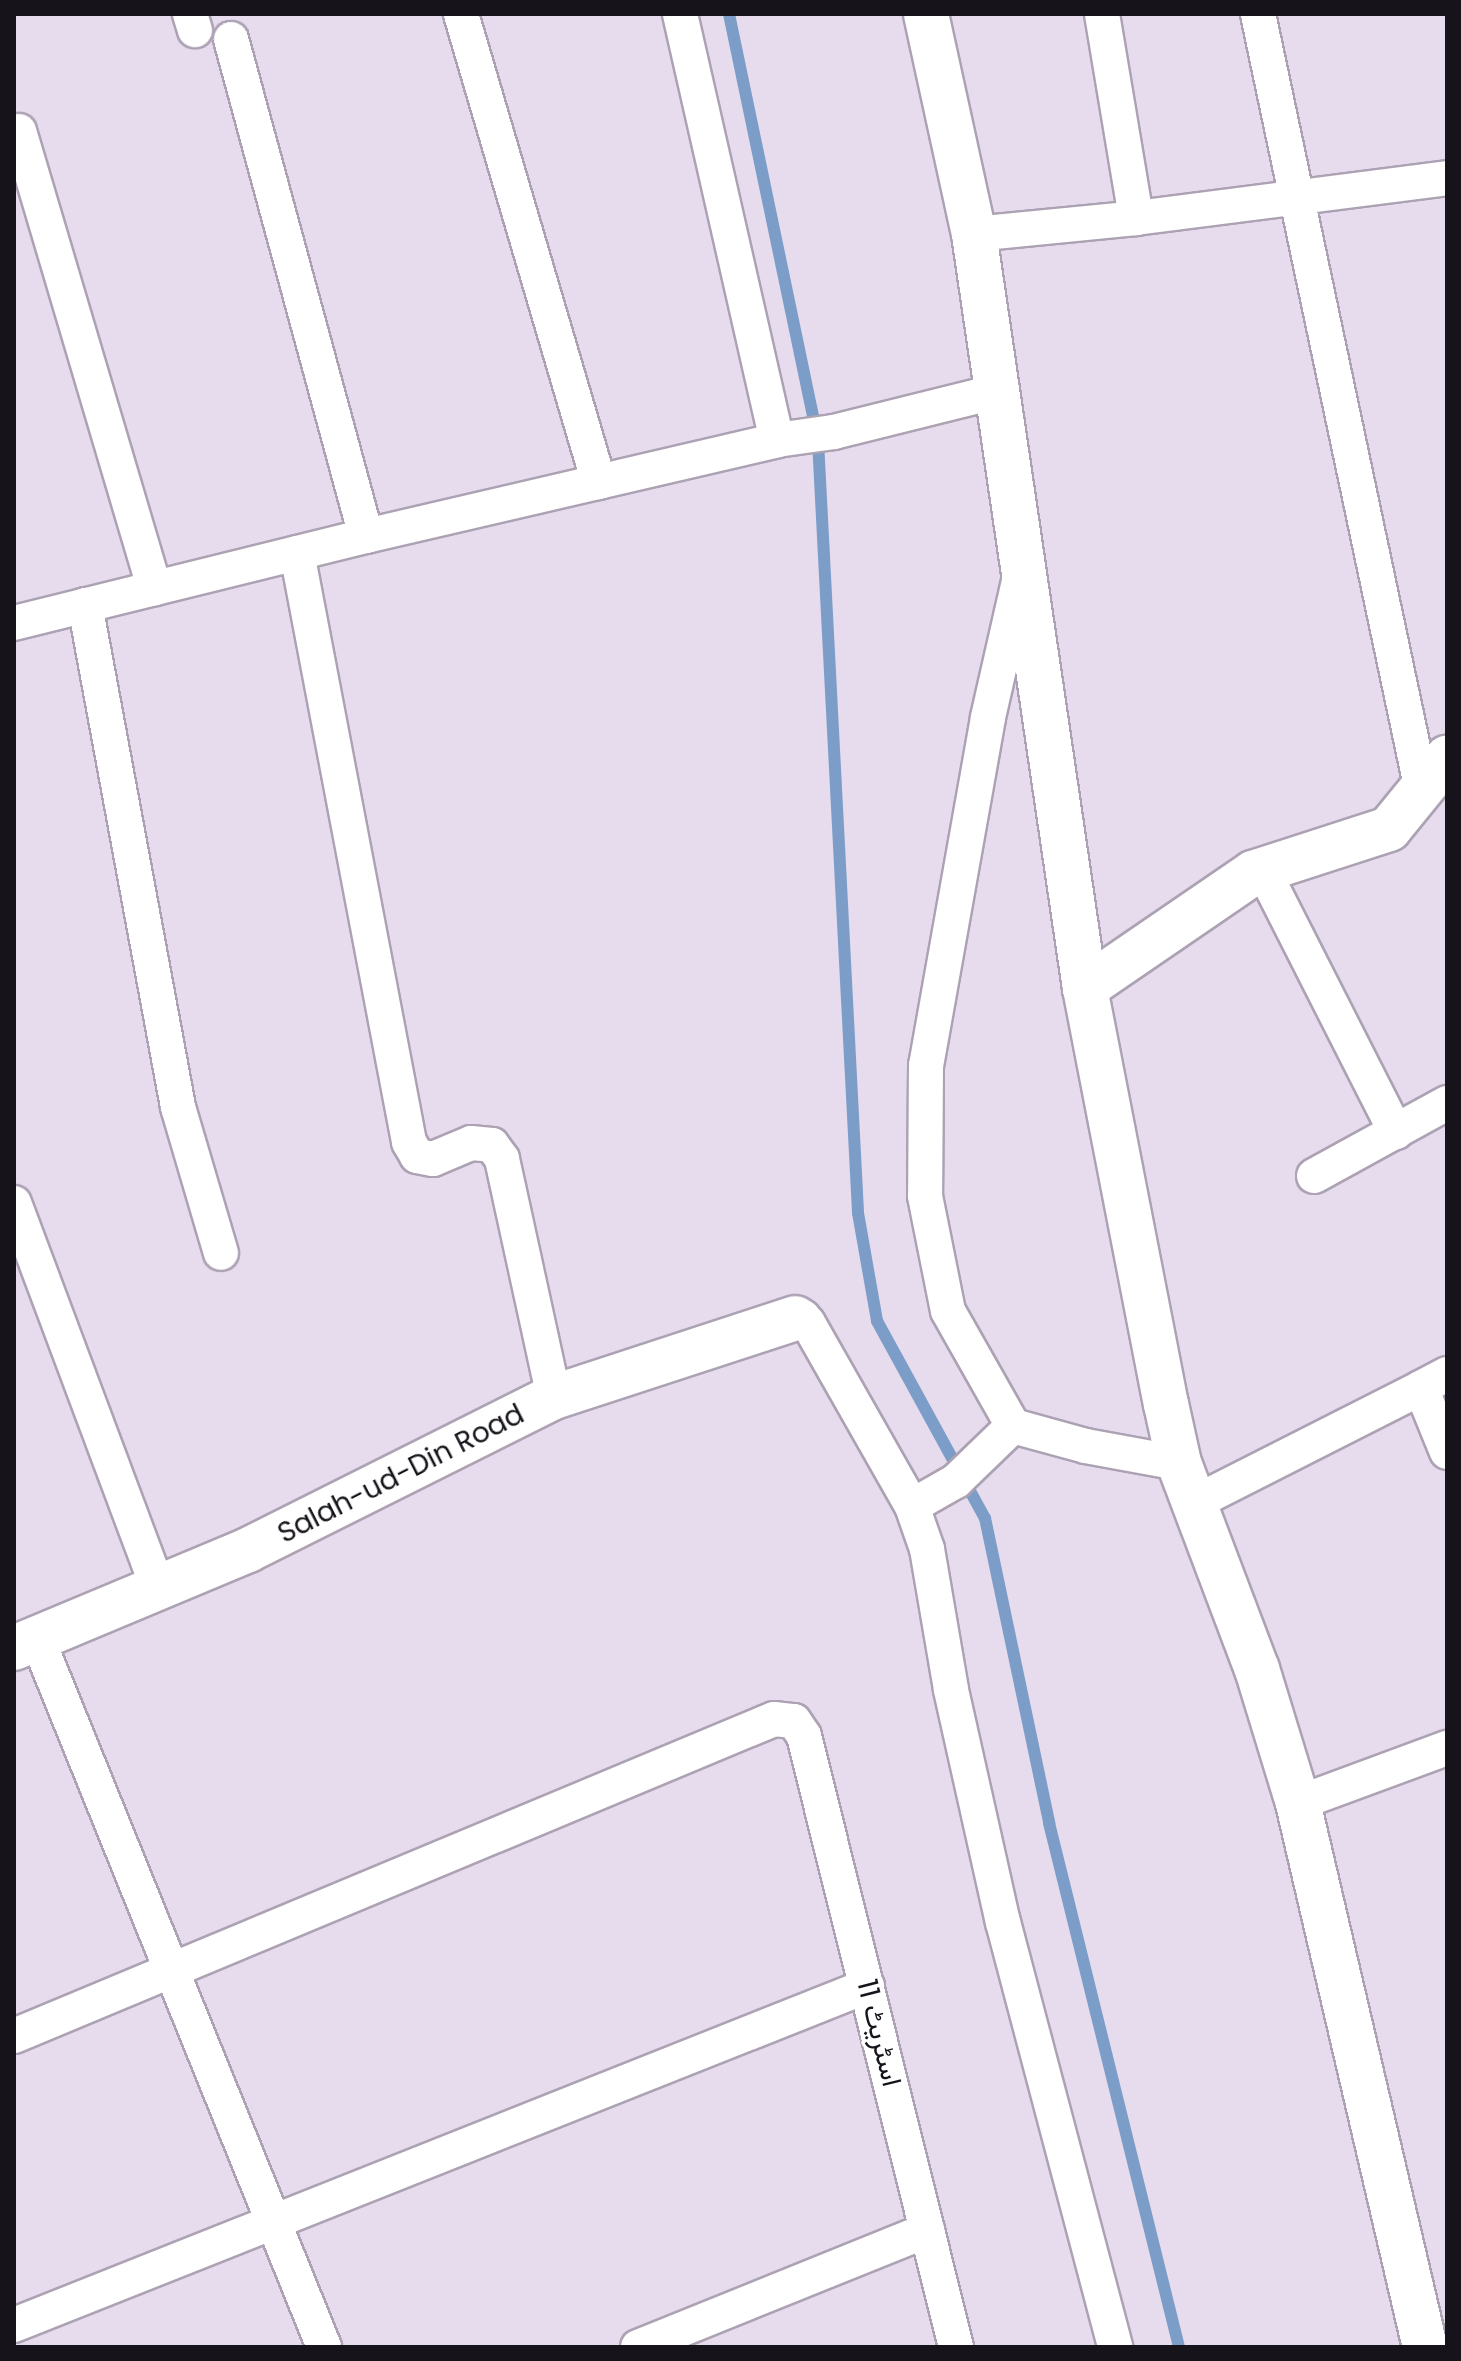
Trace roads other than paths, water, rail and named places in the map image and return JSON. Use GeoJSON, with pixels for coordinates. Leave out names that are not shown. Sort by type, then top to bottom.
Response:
{"type":"FeatureCollection","features":[{"type":"Feature","properties":{"kind":"street"},"geometry":{"type":"LineString","coordinates":[[461,14],[599,482]]}},
{"type":"Feature","properties":{"kind":"street"},"geometry":{"type":"LineString","coordinates":[[680,14],[786,440]]}},
{"type":"Feature","properties":{"kind":"street"},"geometry":{"type":"LineString","coordinates":[[926,14],[974,234],[1085,988],[1179,1463],[1257,1669],[1298,1803],[1425,2347]]}},
{"type":"Feature","properties":{"kind":"street"},"geometry":{"type":"LineString","coordinates":[[1102,14],[1136,218]]}},
{"type":"Feature","properties":{"kind":"street"},"geometry":{"type":"LineString","coordinates":[[1085,988],[1253,873],[1389,829],[1434,774],[1294,197],[1258,14]]}},
{"type":"Feature","properties":{"kind":"street"},"geometry":{"type":"LineString","coordinates":[[231,39],[366,536]]}},
{"type":"Feature","properties":{"kind":"street"},"geometry":{"type":"LineString","coordinates":[[19,131],[154,588]]}},
{"type":"Feature","properties":{"kind":"street"},"geometry":{"type":"LineString","coordinates":[[974,234],[1136,218],[1447,178]]}},
{"type":"Feature","properties":{"kind":"street"},"geometry":{"type":"LineString","coordinates":[[14,623],[366,536],[786,440],[834,432],[998,391]]}},
{"type":"Feature","properties":{"kind":"street"},"geometry":{"type":"LineString","coordinates":[[297,553],[409,1142],[417,1156],[433,1159],[471,1143],[492,1145],[502,1159],[554,1397]]}},
{"type":"Feature","properties":{"kind":"street"},"geometry":{"type":"LineString","coordinates":[[1022,570],[988,718],[926,1065],[925,1196],[948,1311],[1013,1426],[1086,1446],[1179,1463]]}},
{"type":"Feature","properties":{"kind":"street"},"geometry":{"type":"LineString","coordinates":[[85,605],[178,1107],[221,1253]]}},
{"type":"Feature","properties":{"kind":"street"},"geometry":{"type":"LineString","coordinates":[[1263,870],[1396,1132]]}},
{"type":"Feature","properties":{"kind":"street"},"geometry":{"type":"LineString","coordinates":[[1314,1176],[1447,1103]]}},
{"type":"Feature","properties":{"kind":"street"},"geometry":{"type":"LineString","coordinates":[[14,1203],[158,1588]]}},
{"type":"Feature","properties":{"kind":"street"},"geometry":{"type":"LineString","coordinates":[[795,1318],[803,1317],[808,1323],[912,1506],[927,1549],[951,1690],[1003,1922],[1115,2347]]}},
{"type":"Feature","properties":{"kind":"street","name":"Salah-ud-Din Road"},"geometry":{"type":"LineString","coordinates":[[25,1643],[248,1550],[554,1397],[795,1318]]}},
{"type":"Feature","properties":{"kind":"street"},"geometry":{"type":"LineString","coordinates":[[1194,1503],[1434,1381],[1447,1452]]}},
{"type":"Feature","properties":{"kind":"street"},"geometry":{"type":"LineString","coordinates":[[912,1506],[956,1481],[1013,1426]]}},
{"type":"Feature","properties":{"kind":"street"},"geometry":{"type":"LineString","coordinates":[[25,1643],[172,1971],[324,2347]]}},
{"type":"Feature","properties":{"kind":"street","name":"اسٹریٹ 11"},"geometry":{"type":"LineString","coordinates":[[172,1971],[774,1719],[794,1721],[804,1736],[956,2347]]}},
{"type":"Feature","properties":{"kind":"street"},"geometry":{"type":"LineString","coordinates":[[1298,1803],[1447,1748]]}},
{"type":"Feature","properties":{"kind":"street"},"geometry":{"type":"LineString","coordinates":[[14,2036],[172,1971]]}},
{"type":"Feature","properties":{"kind":"street"},"geometry":{"type":"LineString","coordinates":[[14,2325],[867,1986]]}},
{"type":"Feature","properties":{"kind":"street"},"geometry":{"type":"LineString","coordinates":[[638,2347],[927,2230]]}},
{"type":"Feature","properties":{"kind":"waterway"},"geometry":{"type":"LineString","coordinates":[[729,14],[818,441],[858,1213],[877,1321],[985,1518],[1049,1823],[1179,2347]]}}]}
